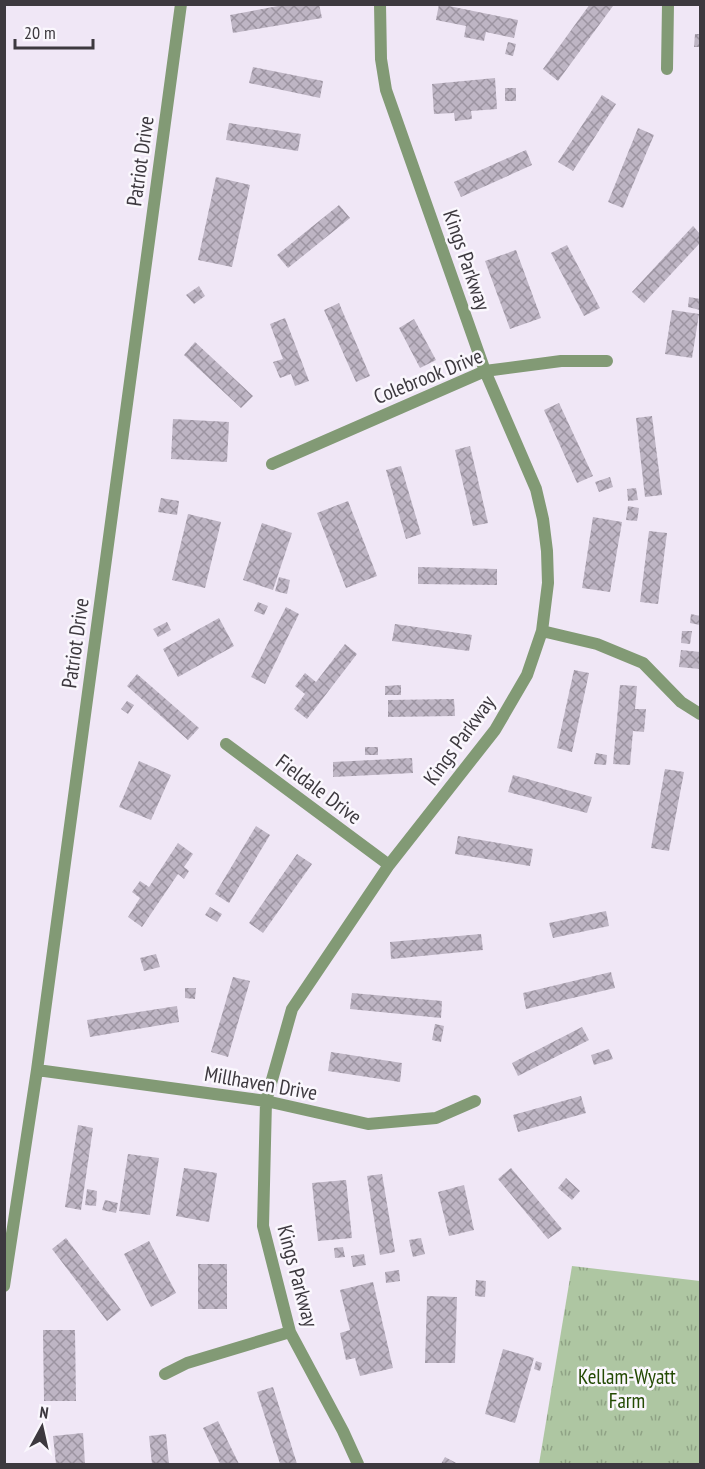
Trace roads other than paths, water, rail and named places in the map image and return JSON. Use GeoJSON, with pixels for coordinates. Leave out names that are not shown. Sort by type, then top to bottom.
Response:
{"type":"FeatureCollection","features":[{"type":"Feature","properties":{"kind":"street","name":"Patriot Drive"},"geometry":{"type":"LineString","coordinates":[[4,1286],[37,1070],[181,4]]}},
{"type":"Feature","properties":{"kind":"street","name":"Kings Parkway"},"geometry":{"type":"LineString","coordinates":[[358,1464],[290,1332],[263,1226],[266,1101],[292,1009],[389,865],[495,730],[526,675],[542,631],[548,583],[543,519],[531,473],[485,371],[386,90],[381,59],[380,4]]}},
{"type":"Feature","properties":{"kind":"street"},"geometry":{"type":"LineString","coordinates":[[667,69],[668,4]]}},
{"type":"Feature","properties":{"kind":"street","name":"Colebrook Drive"},"geometry":{"type":"LineString","coordinates":[[272,464],[485,371],[561,361],[607,361]]}},
{"type":"Feature","properties":{"kind":"street"},"geometry":{"type":"LineString","coordinates":[[542,631],[597,644],[643,663],[681,702],[700,714]]}},
{"type":"Feature","properties":{"kind":"street","name":"Fieldale Drive"},"geometry":{"type":"LineString","coordinates":[[226,744],[389,865]]}},
{"type":"Feature","properties":{"kind":"street","name":"Millhaven Drive"},"geometry":{"type":"LineString","coordinates":[[37,1070],[266,1101],[368,1124],[436,1118],[475,1101]]}},
{"type":"Feature","properties":{"kind":"street"},"geometry":{"type":"LineString","coordinates":[[165,1374],[188,1363],[290,1332]]}},
{"type":"Feature","properties":{"kind":"park label","name":"Kellam-Wyatt Farm"},"geometry":{"type":"Point","coordinates":[627,1388]}}]}
